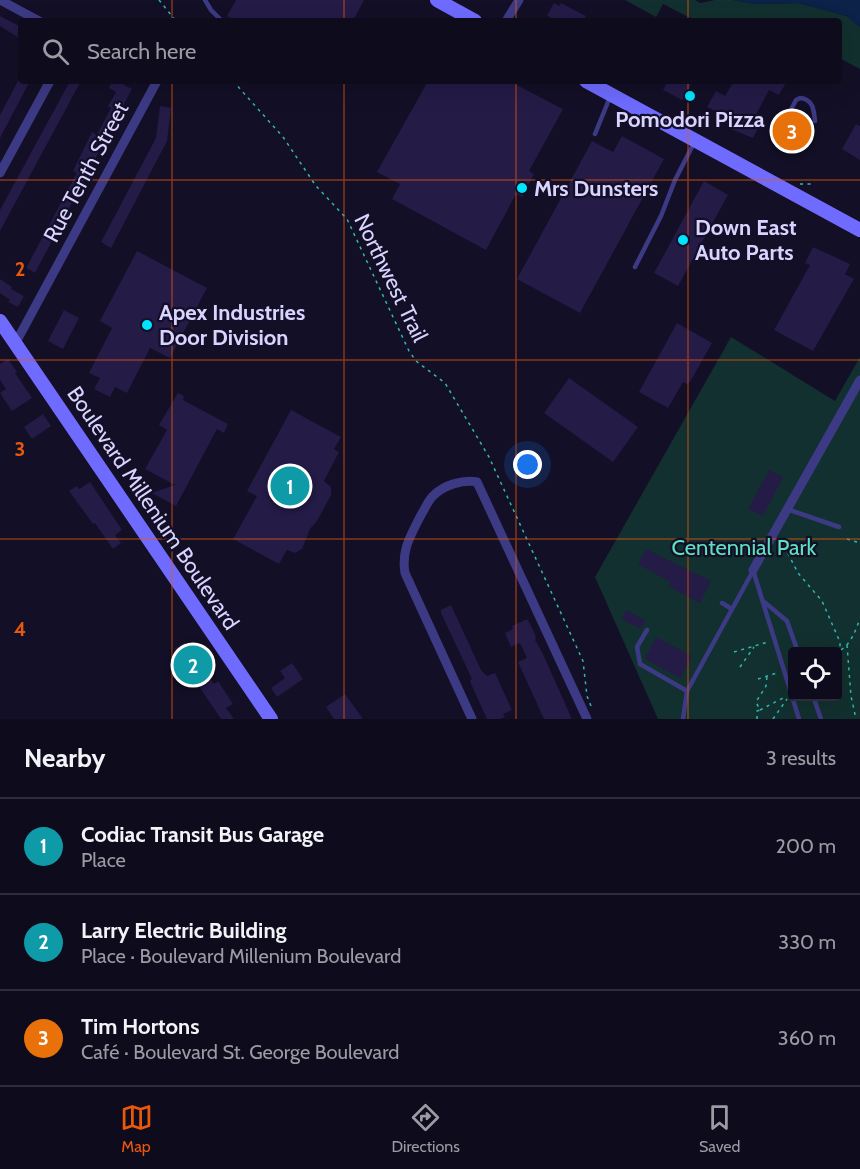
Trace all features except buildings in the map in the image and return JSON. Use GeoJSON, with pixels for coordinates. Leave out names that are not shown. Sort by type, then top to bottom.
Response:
{"type":"FeatureCollection","features":[{"type":"Feature","properties":{"kind":"main road"},"geometry":{"type":"LineString","coordinates":[[437,0],[470,18]]}},
{"type":"Feature","properties":{"kind":"main road"},"geometry":{"type":"LineString","coordinates":[[592,84],[860,230]]}},
{"type":"Feature","properties":{"kind":"main road","name":"Boulevard Millenium Boulevard"},"geometry":{"type":"LineString","coordinates":[[0,321],[272,719]]}},
{"type":"Feature","properties":{"kind":"street"},"geometry":{"type":"LineString","coordinates":[[0,0],[33,18]]}},
{"type":"Feature","properties":{"kind":"street"},"geometry":{"type":"LineString","coordinates":[[508,18],[519,0]]}},
{"type":"Feature","properties":{"kind":"street"},"geometry":{"type":"LineString","coordinates":[[0,173],[48,84]]}},
{"type":"Feature","properties":{"kind":"street","name":"Rue Tenth Street"},"geometry":{"type":"LineString","coordinates":[[15,344],[154,84]]}},
{"type":"Feature","properties":{"kind":"street"},"geometry":{"type":"LineString","coordinates":[[753,570],[860,380]]}},
{"type":"Feature","properties":{"kind":"street"},"geometry":{"type":"LineString","coordinates":[[472,719],[405,573],[403,562],[407,541],[431,497],[441,489],[467,480],[477,482],[587,719]]}},
{"type":"Feature","properties":{"kind":"lane"},"geometry":{"type":"LineString","coordinates":[[205,0],[219,18]]}},
{"type":"Feature","properties":{"kind":"lane"},"geometry":{"type":"LineString","coordinates":[[595,134],[612,95]]}},
{"type":"Feature","properties":{"kind":"lane"},"geometry":{"type":"LineString","coordinates":[[775,140],[794,104],[800,98],[812,104],[815,121]]}},
{"type":"Feature","properties":{"kind":"lane"},"geometry":{"type":"LineString","coordinates":[[635,267],[696,141]]}},
{"type":"Feature","properties":{"kind":"lane"},"geometry":{"type":"LineString","coordinates":[[787,509],[839,527]]}},
{"type":"Feature","properties":{"kind":"lane"},"geometry":{"type":"LineString","coordinates":[[753,570],[788,684]]}},
{"type":"Feature","properties":{"kind":"lane"},"geometry":{"type":"LineString","coordinates":[[683,719],[687,691],[753,570]]}},
{"type":"Feature","properties":{"kind":"lane"},"geometry":{"type":"LineString","coordinates":[[763,601],[787,621],[797,647]]}},
{"type":"Feature","properties":{"kind":"lane"},"geometry":{"type":"LineString","coordinates":[[722,603],[732,609]]}},
{"type":"Feature","properties":{"kind":"lane"},"geometry":{"type":"LineString","coordinates":[[647,630],[637,647],[640,664],[687,691]]}},
{"type":"Feature","properties":{"kind":"lane"},"geometry":{"type":"LineString","coordinates":[[793,701],[799,719]]}},
{"type":"Feature","properties":{"kind":"lane"},"geometry":{"type":"LineString","coordinates":[[815,701],[821,719]]}},
{"type":"Feature","properties":{"kind":"path"},"geometry":{"type":"LineString","coordinates":[[159,0],[174,18]]}},
{"type":"Feature","properties":{"kind":"path","name":"Northwest Trail"},"geometry":{"type":"LineString","coordinates":[[236,84],[284,136],[316,186],[347,219],[409,351],[416,361],[445,383],[489,457],[583,660],[587,696]]}},
{"type":"Feature","properties":{"kind":"path"},"geometry":{"type":"LineString","coordinates":[[775,531],[798,573],[822,602],[840,642],[840,647]]}},
{"type":"Feature","properties":{"kind":"path"},"geometry":{"type":"LineString","coordinates":[[847,539],[860,543]]}},
{"type":"Feature","properties":{"kind":"path"},"geometry":{"type":"LineString","coordinates":[[842,649],[854,634],[860,619]]}},
{"type":"Feature","properties":{"kind":"path"},"geometry":{"type":"LineString","coordinates":[[734,652],[775,641]]}},
{"type":"Feature","properties":{"kind":"path"},"geometry":{"type":"LineString","coordinates":[[847,645],[851,696],[856,719]]}},
{"type":"Feature","properties":{"kind":"path"},"geometry":{"type":"LineString","coordinates":[[740,667],[754,646]]}},
{"type":"Feature","properties":{"kind":"path"},"geometry":{"type":"LineString","coordinates":[[758,679],[784,671]]}},
{"type":"Feature","properties":{"kind":"path"},"geometry":{"type":"LineString","coordinates":[[760,710],[756,702],[766,686],[767,676]]}},
{"type":"Feature","properties":{"kind":"path"},"geometry":{"type":"LineString","coordinates":[[757,719],[758,711],[788,696]]}},
{"type":"Feature","properties":{"kind":"path"},"geometry":{"type":"LineString","coordinates":[[773,719],[788,698]]}},
{"type":"Feature","properties":{"kind":"green space"},"geometry":{"type":"Polygon","coordinates":[[[625,0],[695,0],[700,3],[733,0],[755,4],[799,3],[847,16],[860,27],[860,69],[842,60],[842,18],[692,18],[663,4],[656,17],[625,0]]]}},
{"type":"Feature","properties":{"kind":"green space","name":"Centennial Park"},"geometry":{"type":"Polygon","coordinates":[[[731,337],[835,401],[860,357],[860,719],[658,719],[595,577],[731,337]]]}},
{"type":"Feature","properties":{"kind":"water"},"geometry":{"type":"Polygon","coordinates":[[[733,0],[860,0],[860,27],[847,16],[799,3],[755,4],[733,0]]]}},
{"type":"Feature","properties":{"kind":"place","name":"Pomodori Pizza"},"geometry":{"type":"Point","coordinates":[690,96]}},
{"type":"Feature","properties":{"kind":"place","name":"Tim Hortons"},"geometry":{"type":"Point","coordinates":[792,131]}},
{"type":"Feature","properties":{"kind":"place","name":"Mrs Dunsters"},"geometry":{"type":"Point","coordinates":[522,188]}},
{"type":"Feature","properties":{"kind":"place","name":"Down East Auto Parts"},"geometry":{"type":"Point","coordinates":[683,240]}},
{"type":"Feature","properties":{"kind":"place","name":"Apex Industries Door Division"},"geometry":{"type":"Point","coordinates":[147,325]}},
{"type":"Feature","properties":{"kind":"place","name":"Codiac Transit Bus Garage"},"geometry":{"type":"Point","coordinates":[290,486]}},
{"type":"Feature","properties":{"kind":"place","name":"Larry Electric Building"},"geometry":{"type":"Point","coordinates":[193,665]}}]}
